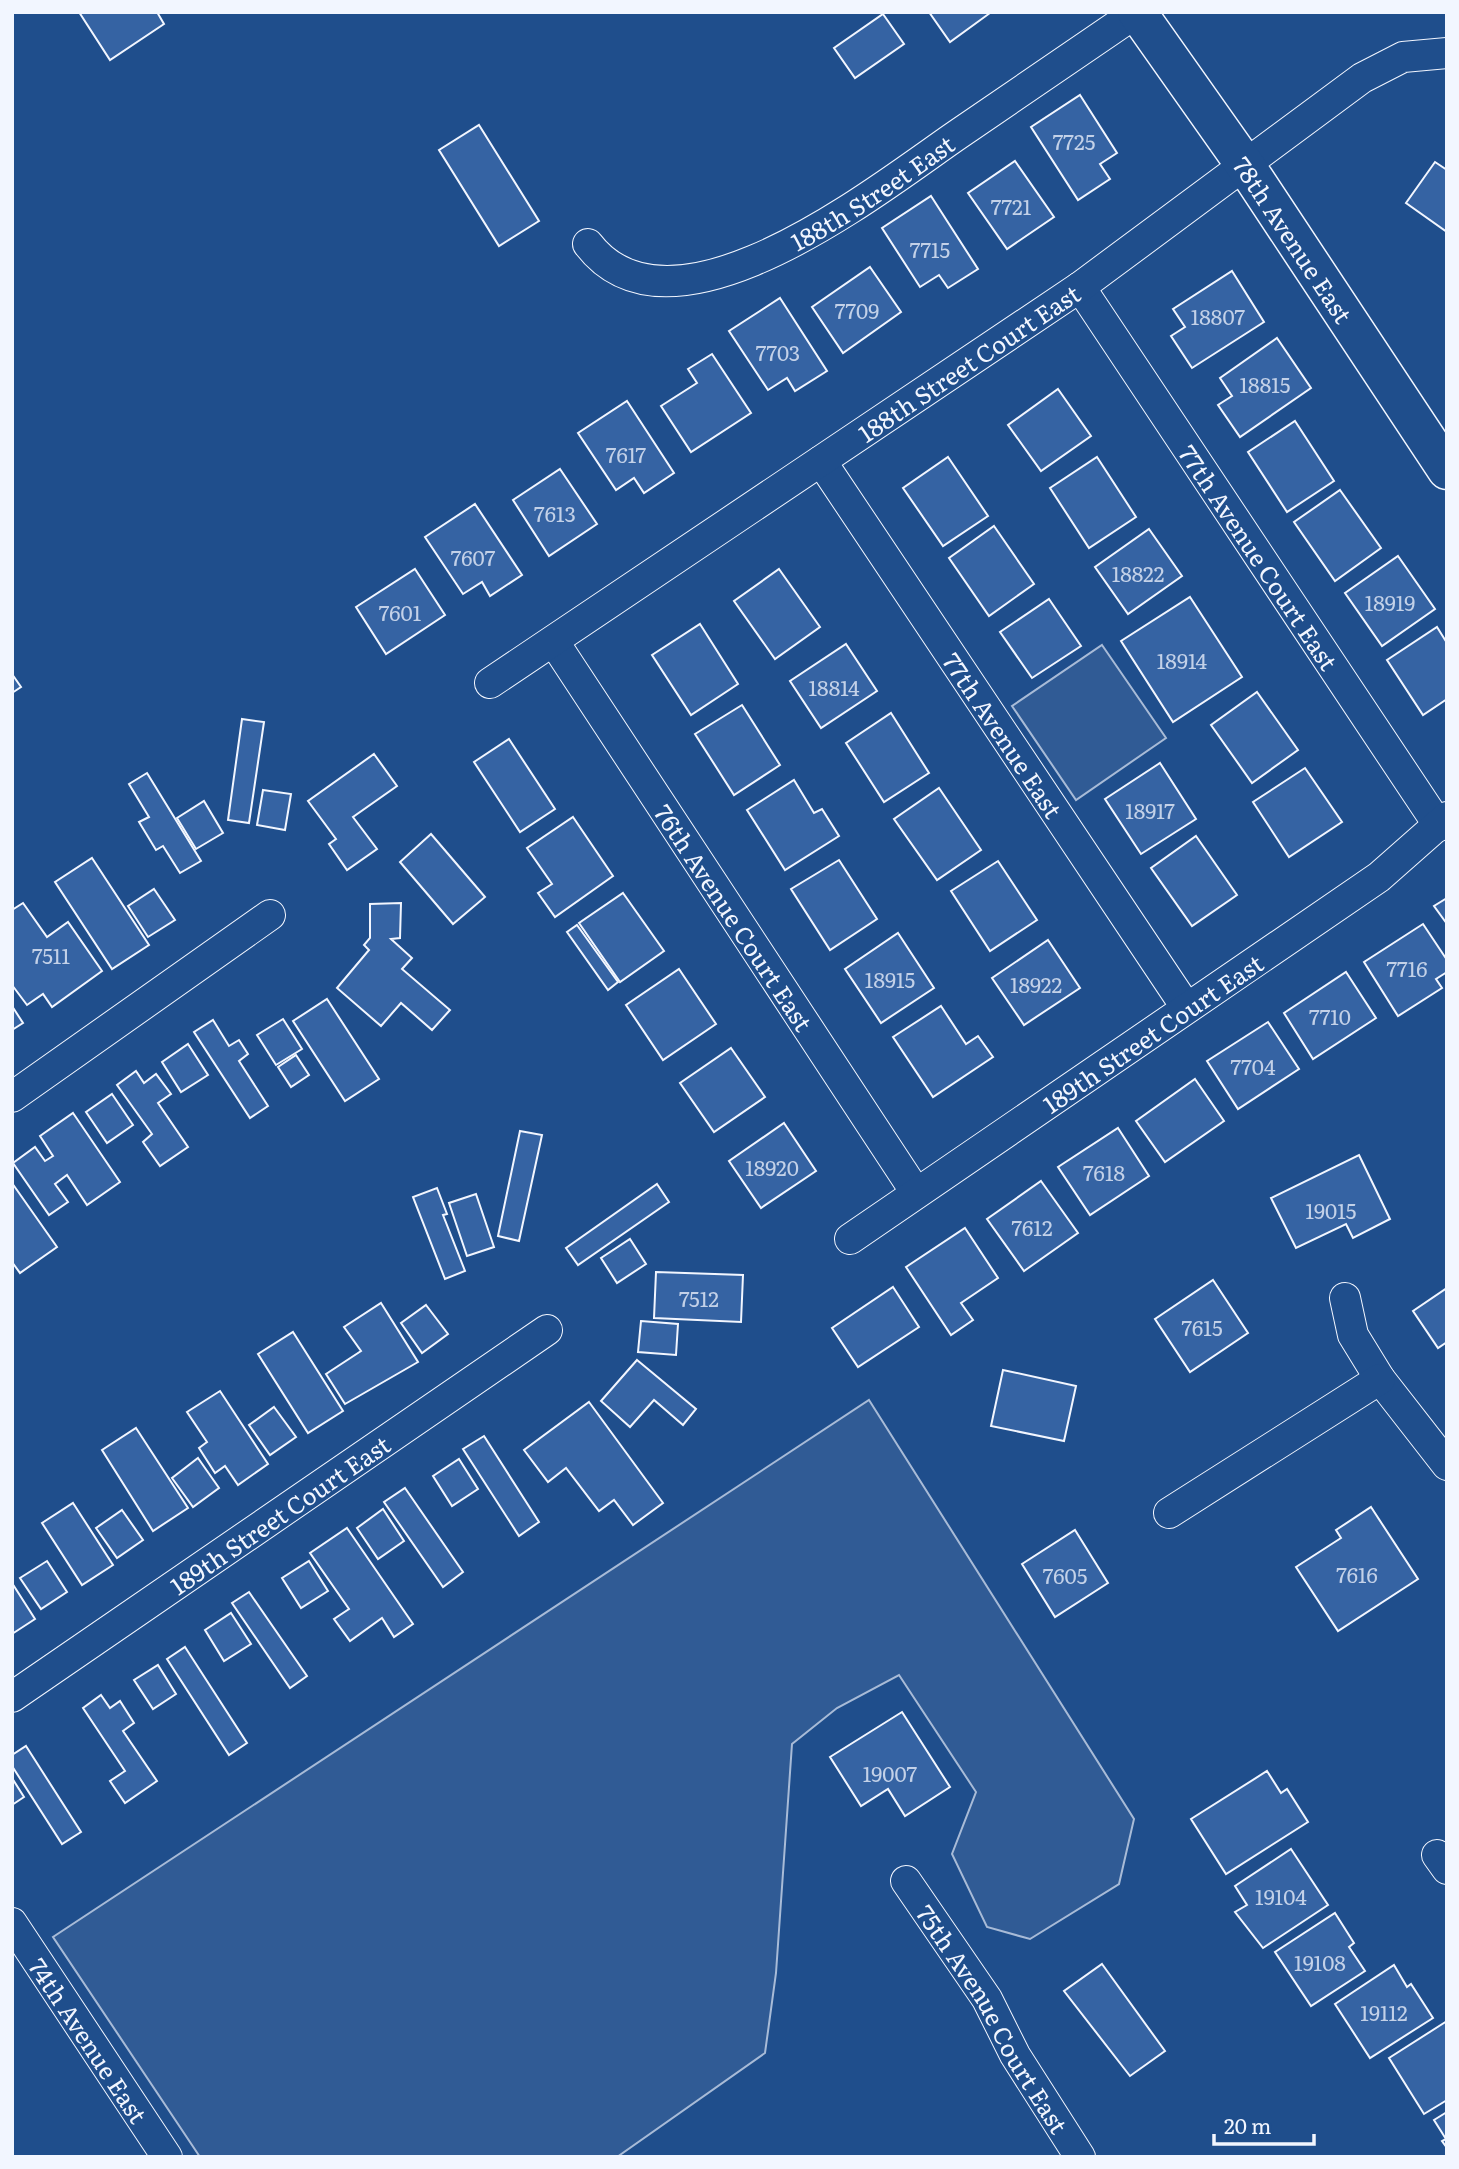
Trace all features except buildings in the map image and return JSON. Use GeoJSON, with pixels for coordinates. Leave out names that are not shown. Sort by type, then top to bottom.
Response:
{"type":"FeatureCollection","features":[{"type":"Feature","properties":{"kind":"street","name":"78th Avenue East"},"geometry":{"type":"LineString","coordinates":[[1137,12],[1245,165],[1447,470]]}},
{"type":"Feature","properties":{"kind":"street","name":"188th Street East"},"geometry":{"type":"LineString","coordinates":[[588,244],[601,260],[620,273],[656,281],[725,272],[768,257],[898,176],[1137,12]]}},
{"type":"Feature","properties":{"kind":"street","name":"188th Street Court East"},"geometry":{"type":"LineString","coordinates":[[490,683],[1080,287],[1362,78],[1403,57],[1447,52]]}},
{"type":"Feature","properties":{"kind":"street","name":"77th Avenue Court East"},"geometry":{"type":"LineString","coordinates":[[1080,287],[1443,822]]}},
{"type":"Feature","properties":{"kind":"street","name":"77th Avenue East"},"geometry":{"type":"LineString","coordinates":[[821,461],[1186,1007]]}},
{"type":"Feature","properties":{"kind":"street","name":"76th Avenue Court East"},"geometry":{"type":"LineString","coordinates":[[554,642],[915,1191]]}},
{"type":"Feature","properties":{"kind":"street","name":"189th Street Court East"},"geometry":{"type":"LineString","coordinates":[[849,1239],[915,1191],[1379,877],[1443,822]]}},
{"type":"Feature","properties":{"kind":"street"},"geometry":{"type":"LineString","coordinates":[[12,1097],[270,915]]}},
{"type":"Feature","properties":{"kind":"street"},"geometry":{"type":"LineString","coordinates":[[1345,1298],[1353,1335],[1380,1379],[1447,1465]]}},
{"type":"Feature","properties":{"kind":"street","name":"189th Street Court East"},"geometry":{"type":"LineString","coordinates":[[12,1697],[547,1330]]}},
{"type":"Feature","properties":{"kind":"street"},"geometry":{"type":"LineString","coordinates":[[1170,1513],[1380,1379]]}},
{"type":"Feature","properties":{"kind":"street","name":"75th Avenue Court East"},"geometry":{"type":"LineString","coordinates":[[906,1881],[987,1999],[1015,2055],[1080,2157]]}},
{"type":"Feature","properties":{"kind":"street","name":"74th Avenue East"},"geometry":{"type":"LineString","coordinates":[[12,1923],[167,2157]]}},
{"type":"Feature","properties":{"kind":"shaded area"},"geometry":{"type":"Polygon","coordinates":[[[1102,645],[1166,738],[1076,800],[1012,706],[1102,645]]]}},
{"type":"Feature","properties":{"kind":"shaded area"},"geometry":{"type":"Polygon","coordinates":[[[869,1400],[1134,1819],[1119,1884],[1030,1939],[987,1927],[952,1854],[976,1792],[899,1675],[837,1708],[792,1744],[776,1973],[765,2053],[617,2157],[200,2157],[53,1937],[869,1400]]]}}]}
